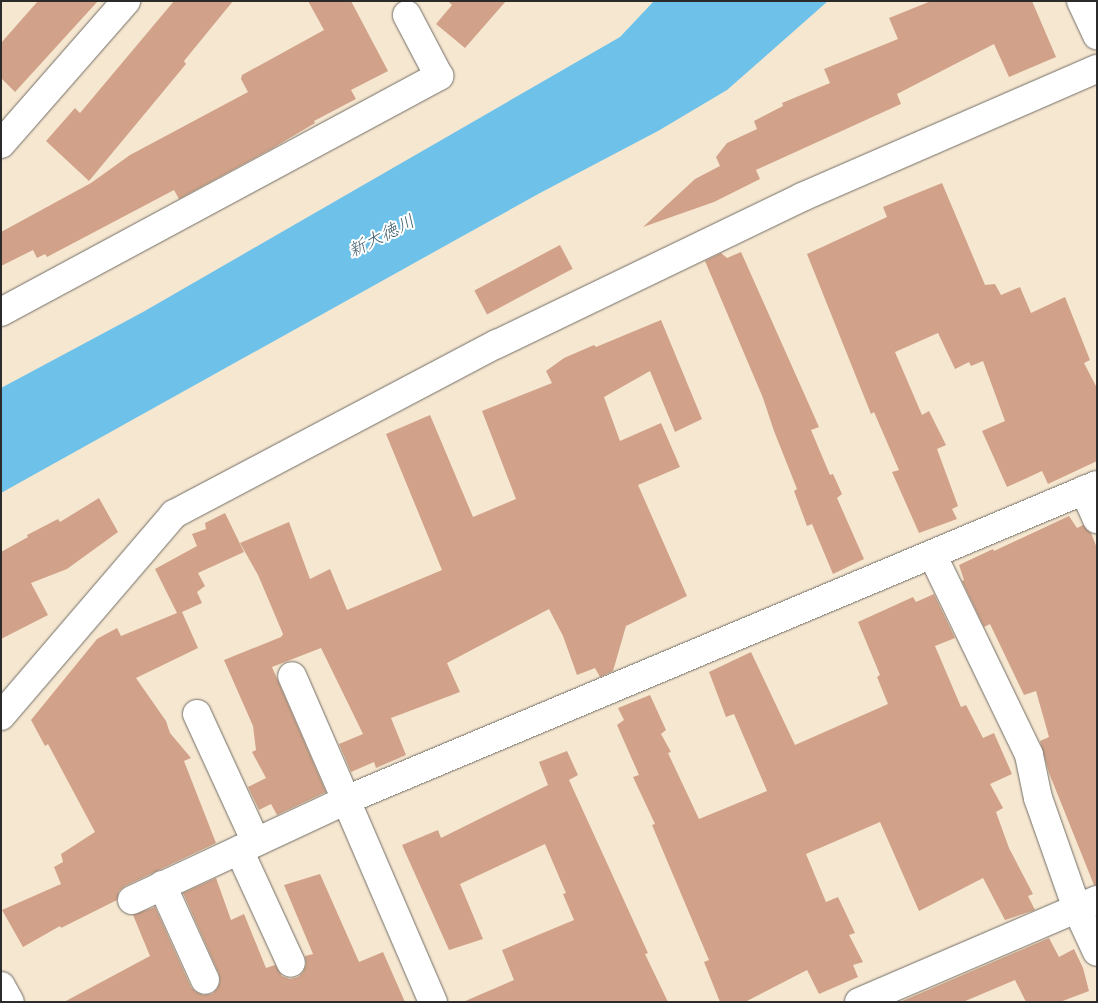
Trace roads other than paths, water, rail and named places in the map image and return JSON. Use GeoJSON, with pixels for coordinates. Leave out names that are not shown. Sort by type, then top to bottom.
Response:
{"type":"FeatureCollection","features":[{"type":"Feature","properties":{"kind":"street"},"geometry":{"type":"LineString","coordinates":[[1,144],[126,1]]}},
{"type":"Feature","properties":{"kind":"street"},"geometry":{"type":"LineString","coordinates":[[1082,1],[1097,35]]}},
{"type":"Feature","properties":{"kind":"street"},"geometry":{"type":"LineString","coordinates":[[1,312],[439,76],[408,6]]}},
{"type":"Feature","properties":{"kind":"street"},"geometry":{"type":"LineString","coordinates":[[1,716],[174,514],[523,332],[802,197],[1097,69]]}},
{"type":"Feature","properties":{"kind":"street"},"geometry":{"type":"LineString","coordinates":[[132,900],[346,800],[1090,488],[1097,519]]}},
{"type":"Feature","properties":{"kind":"street"},"geometry":{"type":"LineString","coordinates":[[932,554],[1028,755],[1038,798],[1087,905],[1097,952]]}},
{"type":"Feature","properties":{"kind":"street"},"geometry":{"type":"LineString","coordinates":[[292,676],[433,1002]]}},
{"type":"Feature","properties":{"kind":"street"},"geometry":{"type":"LineString","coordinates":[[197,714],[291,964]]}},
{"type":"Feature","properties":{"kind":"street"},"geometry":{"type":"LineString","coordinates":[[162,885],[205,980]]}},
{"type":"Feature","properties":{"kind":"street"},"geometry":{"type":"LineString","coordinates":[[859,1002],[1087,905]]}},
{"type":"Feature","properties":{"kind":"street"},"geometry":{"type":"LineString","coordinates":[[1,986],[10,1002]]}},
{"type":"Feature","properties":{"kind":"water","name":"新大徳川"},"geometry":{"type":"Polygon","coordinates":[[[654,1],[828,1],[727,90],[658,131],[540,193],[1,493],[1,388],[143,312],[620,37],[654,1]]]}}]}
